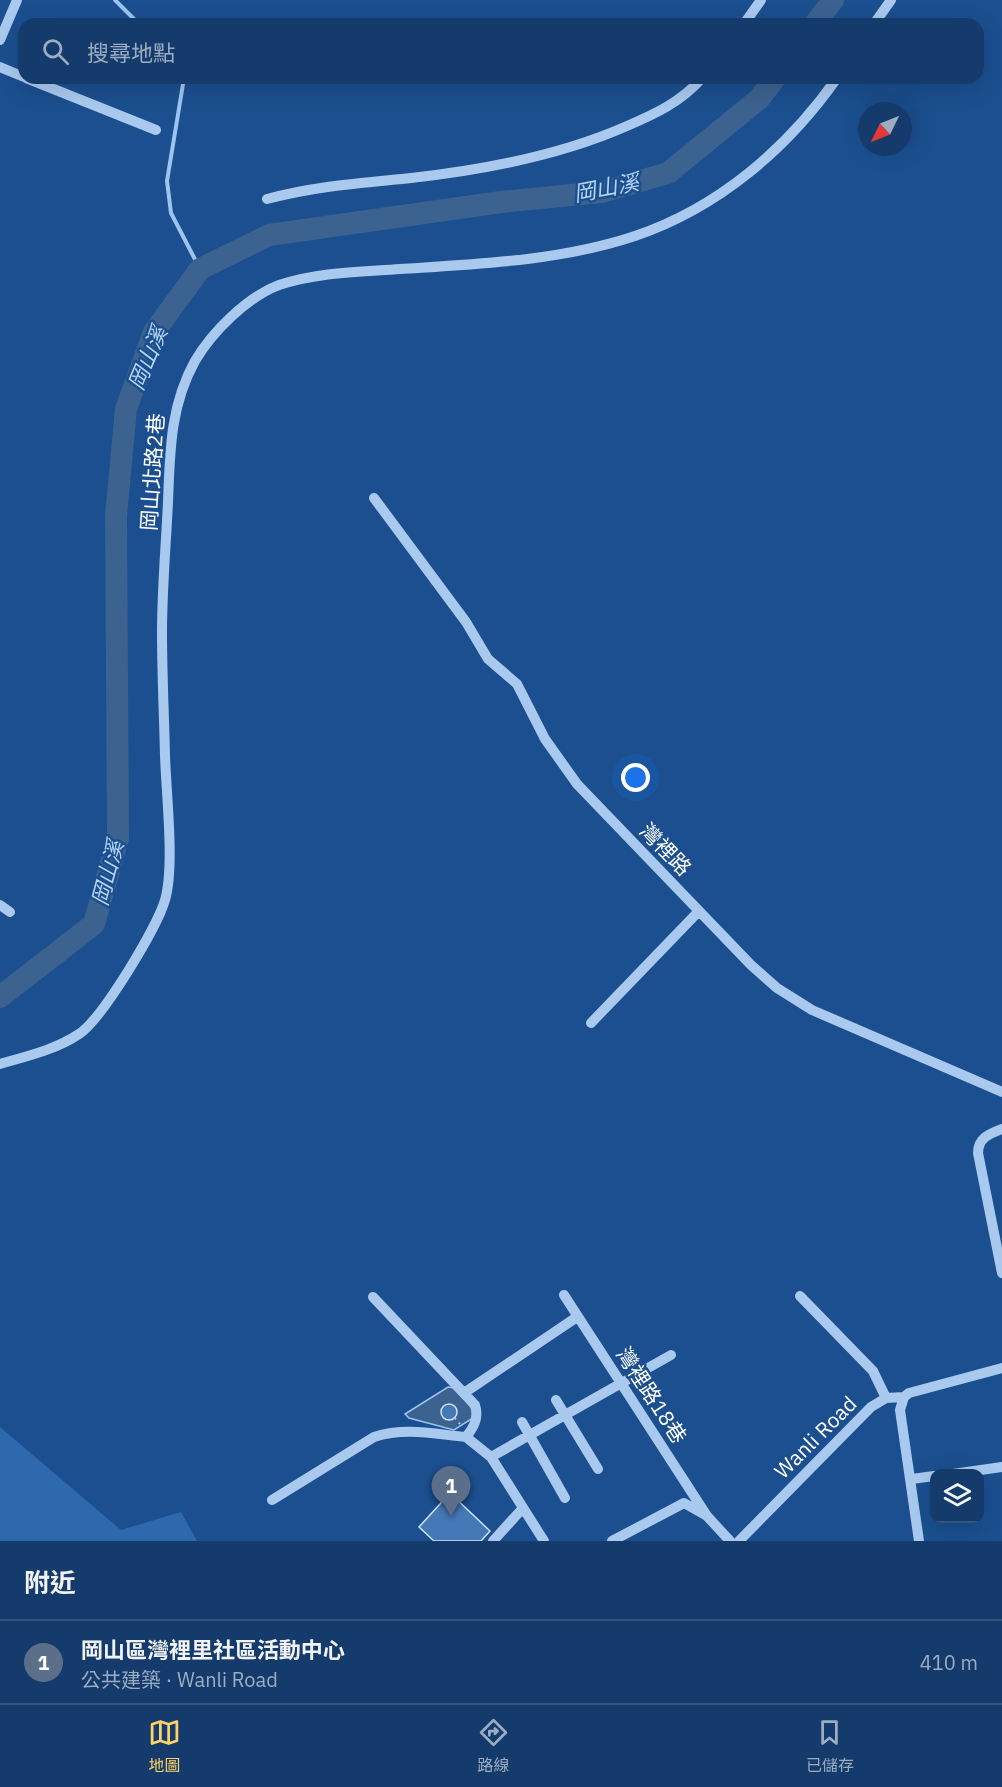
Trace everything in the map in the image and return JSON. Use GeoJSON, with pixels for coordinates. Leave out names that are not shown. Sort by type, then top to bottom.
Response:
{"type":"FeatureCollection","features":[{"type":"Feature","properties":{"kind":"street"},"geometry":{"type":"LineString","coordinates":[[0,40],[17,0]]}},
{"type":"Feature","properties":{"kind":"street"},"geometry":{"type":"LineString","coordinates":[[748,18],[761,0]]}},
{"type":"Feature","properties":{"kind":"street"},"geometry":{"type":"LineString","coordinates":[[878,18],[891,0]]}},
{"type":"Feature","properties":{"kind":"street"},"geometry":{"type":"LineString","coordinates":[[0,68],[18,75]]}},
{"type":"Feature","properties":{"kind":"street"},"geometry":{"type":"LineString","coordinates":[[40,84],[156,130]]}},
{"type":"Feature","properties":{"kind":"street"},"geometry":{"type":"LineString","coordinates":[[267,199],[298,190],[346,183],[489,168],[591,142],[666,109],[697,84]]}},
{"type":"Feature","properties":{"kind":"street","name":"岡山北路2巷"},"geometry":{"type":"LineString","coordinates":[[0,1064],[54,1048],[83,1032],[124,978],[158,920],[167,897],[169,857],[162,629],[172,421],[182,386],[198,357],[249,302],[276,286],[316,276],[529,258],[633,236],[663,225],[731,187],[763,162],[809,116],[833,84]]}},
{"type":"Feature","properties":{"kind":"street","name":"灣裡路"},"geometry":{"type":"LineString","coordinates":[[374,498],[466,622],[488,659],[517,684],[558,760],[577,784],[777,988],[812,1010],[1002,1092]]}},
{"type":"Feature","properties":{"kind":"street"},"geometry":{"type":"LineString","coordinates":[[0,905],[10,912]]}},
{"type":"Feature","properties":{"kind":"street"},"geometry":{"type":"LineString","coordinates":[[591,1023],[699,911]]}},
{"type":"Feature","properties":{"kind":"street"},"geometry":{"type":"LineString","coordinates":[[1002,1129],[982,1139],[978,1144],[978,1153],[1002,1273]]}},
{"type":"Feature","properties":{"kind":"street","name":"灣裡路18巷"},"geometry":{"type":"LineString","coordinates":[[564,1295],[707,1516]]}},
{"type":"Feature","properties":{"kind":"street"},"geometry":{"type":"LineString","coordinates":[[800,1296],[873,1371],[886,1398]]}},
{"type":"Feature","properties":{"kind":"street"},"geometry":{"type":"LineString","coordinates":[[373,1297],[475,1405],[477,1413],[474,1426],[465,1433]]}},
{"type":"Feature","properties":{"kind":"street"},"geometry":{"type":"LineString","coordinates":[[464,1393],[577,1317]]}},
{"type":"Feature","properties":{"kind":"street"},"geometry":{"type":"LineString","coordinates":[[491,1457],[671,1355]]}},
{"type":"Feature","properties":{"kind":"street","name":"Wanli Road"},"geometry":{"type":"LineString","coordinates":[[739,1541],[871,1407],[886,1398],[904,1397],[909,1393],[1002,1368]]}},
{"type":"Feature","properties":{"kind":"street"},"geometry":{"type":"LineString","coordinates":[[904,1397],[900,1410],[912,1479],[919,1541]]}},
{"type":"Feature","properties":{"kind":"street"},"geometry":{"type":"LineString","coordinates":[[556,1400],[598,1469]]}},
{"type":"Feature","properties":{"kind":"street"},"geometry":{"type":"LineString","coordinates":[[522,1422],[565,1498]]}},
{"type":"Feature","properties":{"kind":"street"},"geometry":{"type":"LineString","coordinates":[[272,1500],[374,1437],[391,1431],[465,1433],[491,1457],[544,1541]]}},
{"type":"Feature","properties":{"kind":"street"},"geometry":{"type":"LineString","coordinates":[[984,1469],[1002,1467]]}},
{"type":"Feature","properties":{"kind":"street"},"geometry":{"type":"LineString","coordinates":[[912,1479],[930,1477]]}},
{"type":"Feature","properties":{"kind":"street"},"geometry":{"type":"LineString","coordinates":[[612,1541],[684,1503],[707,1516],[730,1541]]}},
{"type":"Feature","properties":{"kind":"street"},"geometry":{"type":"LineString","coordinates":[[493,1541],[523,1508]]}},
{"type":"Feature","properties":{"kind":"path"},"geometry":{"type":"LineString","coordinates":[[454,1417],[465,1433]]}},
{"type":"Feature","properties":{"kind":"shaded area"},"geometry":{"type":"Polygon","coordinates":[[[448,1387],[455,1388],[475,1412],[473,1418],[454,1430],[409,1418],[405,1414],[448,1387]]]}},
{"type":"Feature","properties":{"kind":"shaded area"},"geometry":{"type":"Polygon","coordinates":[[[0,1427],[121,1530],[181,1512],[197,1541],[0,1541],[0,1427]]]}},
{"type":"Feature","properties":{"kind":"building"},"geometry":{"type":"Polygon","coordinates":[[[449,1404],[457,1412],[449,1420],[441,1412],[449,1404]]]}},
{"type":"Feature","properties":{"kind":"building"},"geometry":{"type":"Polygon","coordinates":[[[450,1493],[490,1531],[481,1541],[434,1541],[419,1527],[450,1493]]]}},
{"type":"Feature","properties":{"kind":"waterway"},"geometry":{"type":"LineString","coordinates":[[115,0],[133,18]]}},
{"type":"Feature","properties":{"kind":"waterway","name":"岡山溪"},"geometry":{"type":"LineString","coordinates":[[820,18],[833,0]]}},
{"type":"Feature","properties":{"kind":"waterway"},"geometry":{"type":"LineString","coordinates":[[183,84],[167,181],[171,213],[200,269]]}},
{"type":"Feature","properties":{"kind":"waterway","name":"岡山溪"},"geometry":{"type":"LineString","coordinates":[[0,997],[94,924],[118,838],[116,516],[126,409],[154,332],[200,269],[269,235],[501,202],[602,192],[668,173],[759,99],[770,84]]}},
{"type":"Feature","properties":{"kind":"place","name":"岡山區灣裡里社區活動中心"},"geometry":{"type":"Point","coordinates":[451,1516]}}]}
